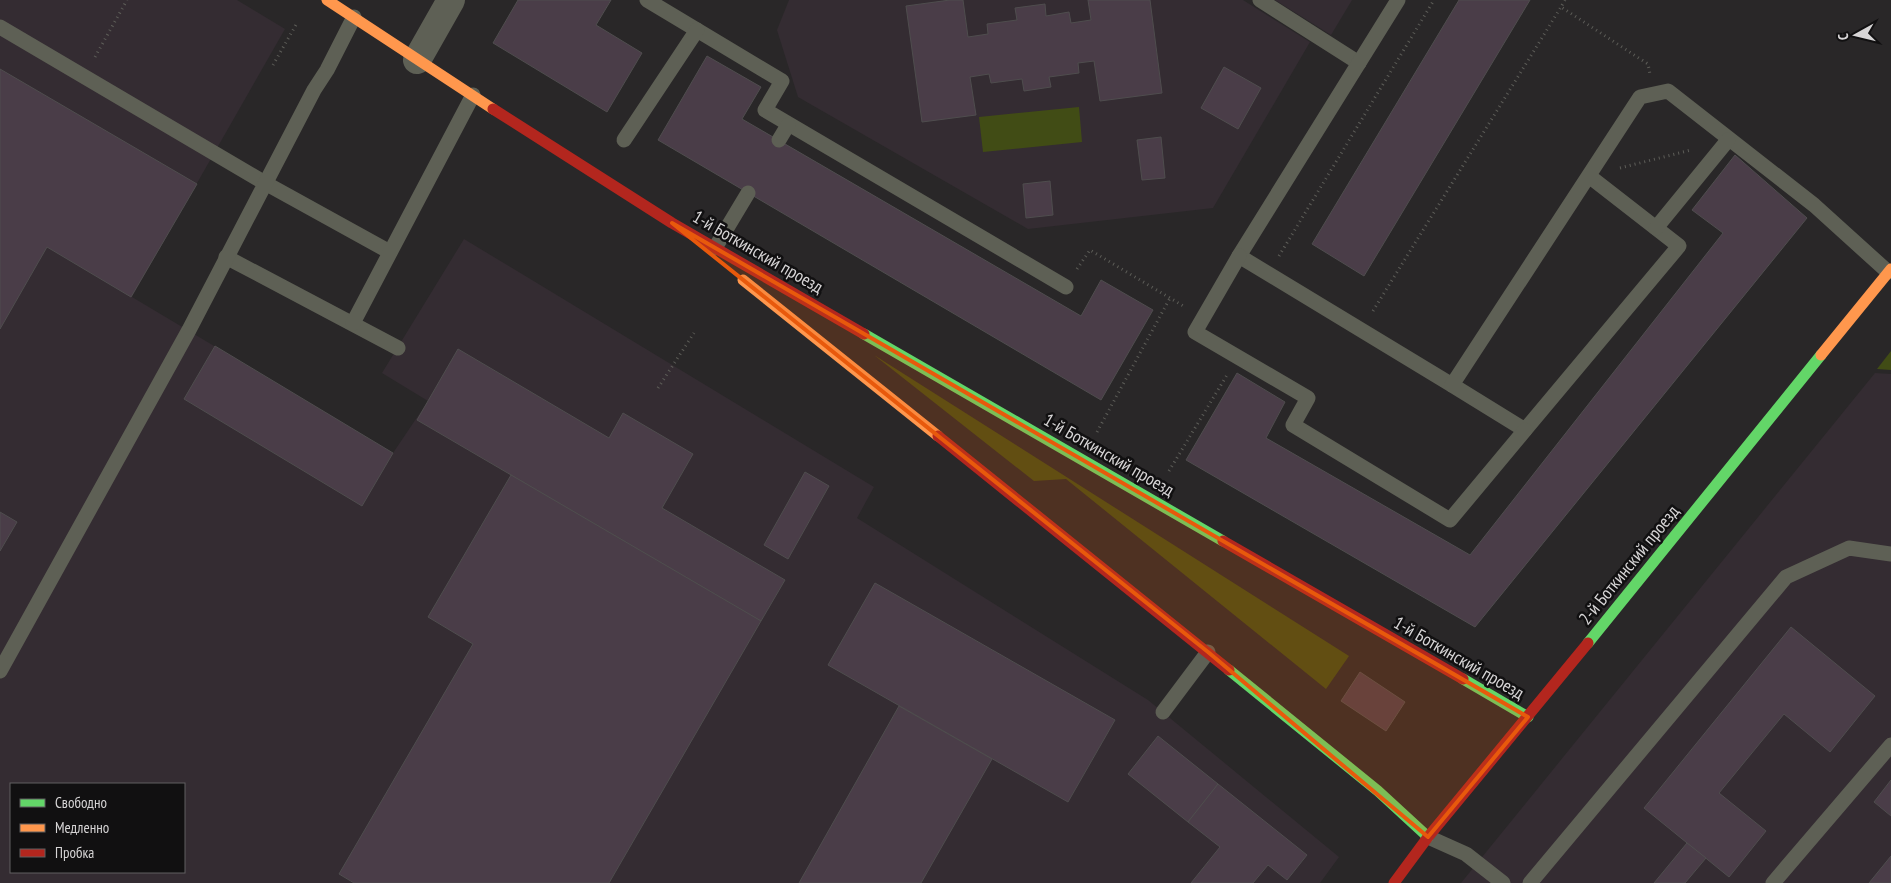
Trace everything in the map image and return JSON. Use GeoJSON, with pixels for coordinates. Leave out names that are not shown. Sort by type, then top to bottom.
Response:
{"type":"FeatureCollection","features":[{"type":"Feature","properties":{"kind":"street","name":"1-й Боткинский проезд"},"geometry":{"type":"LineString","coordinates":[[327,0],[417,60],[715,248],[1528,717]]}},
{"type":"Feature","properties":{"kind":"street"},"geometry":{"type":"LineString","coordinates":[[417,60],[451,0]]}},
{"type":"Feature","properties":{"kind":"street","name":"1-й Боткинский проезд"},"geometry":{"type":"LineString","coordinates":[[672,222],[1208,652],[1378,791],[1428,837]]}},
{"type":"Feature","properties":{"kind":"street","name":"2-й Боткинский проезд"},"geometry":{"type":"LineString","coordinates":[[1394,883],[1428,837],[1887,279]]}},
{"type":"Feature","properties":{"kind":"lane"},"geometry":{"type":"LineString","coordinates":[[647,0],[782,81],[764,110],[1066,287]]}},
{"type":"Feature","properties":{"kind":"lane"},"geometry":{"type":"LineString","coordinates":[[1260,0],[1359,63]]}},
{"type":"Feature","properties":{"kind":"lane"},"geometry":{"type":"LineString","coordinates":[[1398,0],[1239,256],[1195,332],[1308,398],[1293,425],[1450,520],[1680,246],[1589,176]]}},
{"type":"Feature","properties":{"kind":"lane"},"geometry":{"type":"LineString","coordinates":[[0,671],[189,330],[354,17]]}},
{"type":"Feature","properties":{"kind":"lane"},"geometry":{"type":"LineString","coordinates":[[0,27],[265,183],[390,252]]}},
{"type":"Feature","properties":{"kind":"lane"},"geometry":{"type":"LineString","coordinates":[[624,140],[697,30]]}},
{"type":"Feature","properties":{"kind":"lane"},"geometry":{"type":"LineString","coordinates":[[1452,385],[1640,97],[1668,91],[1728,140],[1814,205],[1887,279]]}},
{"type":"Feature","properties":{"kind":"lane"},"geometry":{"type":"LineString","coordinates":[[353,323],[473,95]]}},
{"type":"Feature","properties":{"kind":"lane"},"geometry":{"type":"LineString","coordinates":[[780,140],[788,125]]}},
{"type":"Feature","properties":{"kind":"lane"},"geometry":{"type":"LineString","coordinates":[[1656,228],[1728,140]]}},
{"type":"Feature","properties":{"kind":"lane"},"geometry":{"type":"LineString","coordinates":[[715,248],[748,193]]}},
{"type":"Feature","properties":{"kind":"lane"},"geometry":{"type":"LineString","coordinates":[[1239,256],[1525,430]]}},
{"type":"Feature","properties":{"kind":"lane"},"geometry":{"type":"LineString","coordinates":[[226,257],[398,348]]}},
{"type":"Feature","properties":{"kind":"lane"},"geometry":{"type":"LineString","coordinates":[[1530,883],[1786,577],[1849,548],[1891,554]]}},
{"type":"Feature","properties":{"kind":"lane"},"geometry":{"type":"LineString","coordinates":[[1164,712],[1208,652]]}},
{"type":"Feature","properties":{"kind":"lane"},"geometry":{"type":"LineString","coordinates":[[1773,883],[1891,745]]}},
{"type":"Feature","properties":{"kind":"lane"},"geometry":{"type":"LineString","coordinates":[[1428,837],[1466,854],[1503,883]]}},
{"type":"Feature","properties":{"kind":"path"},"geometry":{"type":"LineString","coordinates":[[84,77],[127,0]]}},
{"type":"Feature","properties":{"kind":"path"},"geometry":{"type":"LineString","coordinates":[[1268,273],[1434,0]]}},
{"type":"Feature","properties":{"kind":"path"},"geometry":{"type":"LineString","coordinates":[[1361,330],[1565,0]]}},
{"type":"Feature","properties":{"kind":"path"},"geometry":{"type":"LineString","coordinates":[[1561,7],[1648,64],[1654,94]]}},
{"type":"Feature","properties":{"kind":"path"},"geometry":{"type":"LineString","coordinates":[[273,64],[298,23]]}},
{"type":"Feature","properties":{"kind":"path"},"geometry":{"type":"LineString","coordinates":[[1589,176],[1728,140]]}},
{"type":"Feature","properties":{"kind":"path"},"geometry":{"type":"LineString","coordinates":[[1066,287],[1090,250],[1203,317]]}},
{"type":"Feature","properties":{"kind":"path"},"geometry":{"type":"LineString","coordinates":[[1097,432],[1170,298]]}},
{"type":"Feature","properties":{"kind":"path"},"geometry":{"type":"LineString","coordinates":[[658,388],[694,333]]}},
{"type":"Feature","properties":{"kind":"path"},"geometry":{"type":"LineString","coordinates":[[1169,471],[1237,357]]}},
{"type":"Feature","properties":{"kind":"highlighted area"},"geometry":{"type":"Polygon","coordinates":[[[672,223],[1528,717],[1428,837],[1208,652],[672,223]]]}},
{"type":"Feature","properties":{"kind":"shaded area"},"geometry":{"type":"Polygon","coordinates":[[[0,0],[237,0],[285,29],[132,297],[393,453],[428,401],[382,373],[464,239],[874,487],[857,518],[1148,700],[1339,857],[1320,883],[0,883],[0,0]]]}},
{"type":"Feature","properties":{"kind":"shaded area"},"geometry":{"type":"Polygon","coordinates":[[[789,0],[1243,0],[1310,42],[1213,208],[1028,229],[798,97],[777,30],[789,0]]]}},
{"type":"Feature","properties":{"kind":"shaded area"},"geometry":{"type":"Polygon","coordinates":[[[1275,0],[1352,0],[1331,35],[1275,0]]]}},
{"type":"Feature","properties":{"kind":"shaded area"},"geometry":{"type":"Polygon","coordinates":[[[1875,373],[1891,374],[1891,883],[1461,883],[1875,373]]]}},
{"type":"Feature","properties":{"kind":"green space"},"geometry":{"type":"Polygon","coordinates":[[[1079,107],[1082,142],[983,152],[979,117],[1079,107]]]}},
{"type":"Feature","properties":{"kind":"green space"},"geometry":{"type":"Polygon","coordinates":[[[1891,351],[1891,370],[1877,369],[1891,351]]]}},
{"type":"Feature","properties":{"kind":"green space"},"geometry":{"type":"Polygon","coordinates":[[[874,355],[1349,656],[1326,689],[1066,479],[1034,481],[874,355]]]}},
{"type":"Feature","properties":{"kind":"building"},"geometry":{"type":"Polygon","coordinates":[[[518,0],[611,0],[596,25],[642,53],[607,112],[493,43],[518,0]]]}},
{"type":"Feature","properties":{"kind":"building"},"geometry":{"type":"Polygon","coordinates":[[[963,0],[968,37],[988,34],[987,24],[1017,20],[1015,8],[1045,4],[1046,16],[1069,12],[1071,23],[1091,20],[1088,0],[1150,0],[1162,93],[1100,101],[1094,61],[1078,63],[1079,73],[1049,77],[1051,87],[1024,91],[1022,79],[991,83],[989,74],[970,77],[976,115],[922,122],[906,6],[963,0]]]}},
{"type":"Feature","properties":{"kind":"building"},"geometry":{"type":"Polygon","coordinates":[[[1459,0],[1530,0],[1364,276],[1312,244],[1459,0]]]}},
{"type":"Feature","properties":{"kind":"building"},"geometry":{"type":"Polygon","coordinates":[[[707,56],[761,87],[742,119],[1081,316],[1101,280],[1153,310],[1101,400],[658,140],[707,56]]]}},
{"type":"Feature","properties":{"kind":"building"},"geometry":{"type":"Polygon","coordinates":[[[1224,67],[1261,88],[1238,129],[1201,108],[1224,67]]]}},
{"type":"Feature","properties":{"kind":"building"},"geometry":{"type":"Polygon","coordinates":[[[0,69],[197,184],[131,297],[47,247],[0,329],[0,69]]]}},
{"type":"Feature","properties":{"kind":"building"},"geometry":{"type":"Polygon","coordinates":[[[1161,137],[1165,178],[1142,180],[1137,140],[1161,137]]]}},
{"type":"Feature","properties":{"kind":"building"},"geometry":{"type":"Polygon","coordinates":[[[1735,155],[1807,218],[1475,627],[1186,460],[1237,373],[1285,402],[1266,438],[1470,555],[1723,233],[1692,210],[1735,155]]]}},
{"type":"Feature","properties":{"kind":"building"},"geometry":{"type":"Polygon","coordinates":[[[1050,181],[1053,215],[1026,218],[1023,184],[1050,181]]]}},
{"type":"Feature","properties":{"kind":"building"},"geometry":{"type":"Polygon","coordinates":[[[215,346],[393,453],[362,506],[184,399],[215,346]]]}},
{"type":"Feature","properties":{"kind":"building"},"geometry":{"type":"Polygon","coordinates":[[[458,349],[609,438],[623,413],[693,454],[662,508],[785,580],[761,621],[417,420],[458,349]]]}},
{"type":"Feature","properties":{"kind":"building"},"geometry":{"type":"Polygon","coordinates":[[[805,472],[829,486],[788,559],[764,545],[805,472]]]}},
{"type":"Feature","properties":{"kind":"building"},"geometry":{"type":"Polygon","coordinates":[[[511,475],[761,621],[609,883],[354,883],[339,874],[473,644],[428,617],[511,475]]]}},
{"type":"Feature","properties":{"kind":"building"},"geometry":{"type":"Polygon","coordinates":[[[0,512],[17,522],[0,551],[0,512]]]}},
{"type":"Feature","properties":{"kind":"building"},"geometry":{"type":"Polygon","coordinates":[[[875,583],[1115,720],[1068,802],[828,665],[875,583]]]}},
{"type":"Feature","properties":{"kind":"building"},"geometry":{"type":"Polygon","coordinates":[[[1791,627],[1875,696],[1830,752],[1784,714],[1719,793],[1766,831],[1729,877],[1644,808],[1791,627]]]}},
{"type":"Feature","properties":{"kind":"building"},"geometry":{"type":"Polygon","coordinates":[[[1360,672],[1405,702],[1386,731],[1341,701],[1360,672]]]}},
{"type":"Feature","properties":{"kind":"building"},"geometry":{"type":"Polygon","coordinates":[[[899,706],[992,759],[921,883],[799,883],[899,706]]]}},
{"type":"Feature","properties":{"kind":"building"},"geometry":{"type":"Polygon","coordinates":[[[1158,736],[1218,784],[1188,822],[1128,774],[1158,736]]]}},
{"type":"Feature","properties":{"kind":"building"},"geometry":{"type":"Polygon","coordinates":[[[1891,780],[1891,816],[1874,802],[1891,780]]]}},
{"type":"Feature","properties":{"kind":"building"},"geometry":{"type":"Polygon","coordinates":[[[1218,784],[1307,855],[1287,880],[1268,865],[1253,883],[1191,883],[1220,847],[1188,822],[1218,784]]]}},
{"type":"Feature","properties":{"kind":"building"},"geometry":{"type":"Polygon","coordinates":[[[1687,843],[1706,858],[1685,883],[1654,883],[1687,843]]]}},
{"type":"Feature","properties":{"kind":"building"},"geometry":{"type":"Polygon","coordinates":[[[1891,856],[1891,883],[1869,883],[1891,856]]]}},
{"type":"Feature","properties":{"kind":"traffic: fast"},"geometry":{"type":"LineString","coordinates":[[864,334],[1223,541]]}},
{"type":"Feature","properties":{"kind":"traffic: fast"},"geometry":{"type":"LineString","coordinates":[[1588,643],[1821,355]]}},
{"type":"Feature","properties":{"kind":"traffic: fast"},"geometry":{"type":"LineString","coordinates":[[1229,670],[1378,791],[1428,837]]}},
{"type":"Feature","properties":{"kind":"traffic: fast"},"geometry":{"type":"LineString","coordinates":[[1463,679],[1528,717]]}},
{"type":"Feature","properties":{"kind":"traffic: slow"},"geometry":{"type":"LineString","coordinates":[[327,0],[493,109]]}},
{"type":"Feature","properties":{"kind":"traffic: slow"},"geometry":{"type":"LineString","coordinates":[[1821,355],[1891,269]]}},
{"type":"Feature","properties":{"kind":"traffic: slow"},"geometry":{"type":"LineString","coordinates":[[743,280],[938,436]]}},
{"type":"Feature","properties":{"kind":"traffic: jam"},"geometry":{"type":"LineString","coordinates":[[493,109],[672,223],[864,334]]}},
{"type":"Feature","properties":{"kind":"traffic: jam"},"geometry":{"type":"LineString","coordinates":[[938,436],[1229,670]]}},
{"type":"Feature","properties":{"kind":"traffic: jam"},"geometry":{"type":"LineString","coordinates":[[1223,541],[1463,679]]}},
{"type":"Feature","properties":{"kind":"traffic: jam"},"geometry":{"type":"LineString","coordinates":[[1394,883],[1428,837],[1588,643]]}}]}
